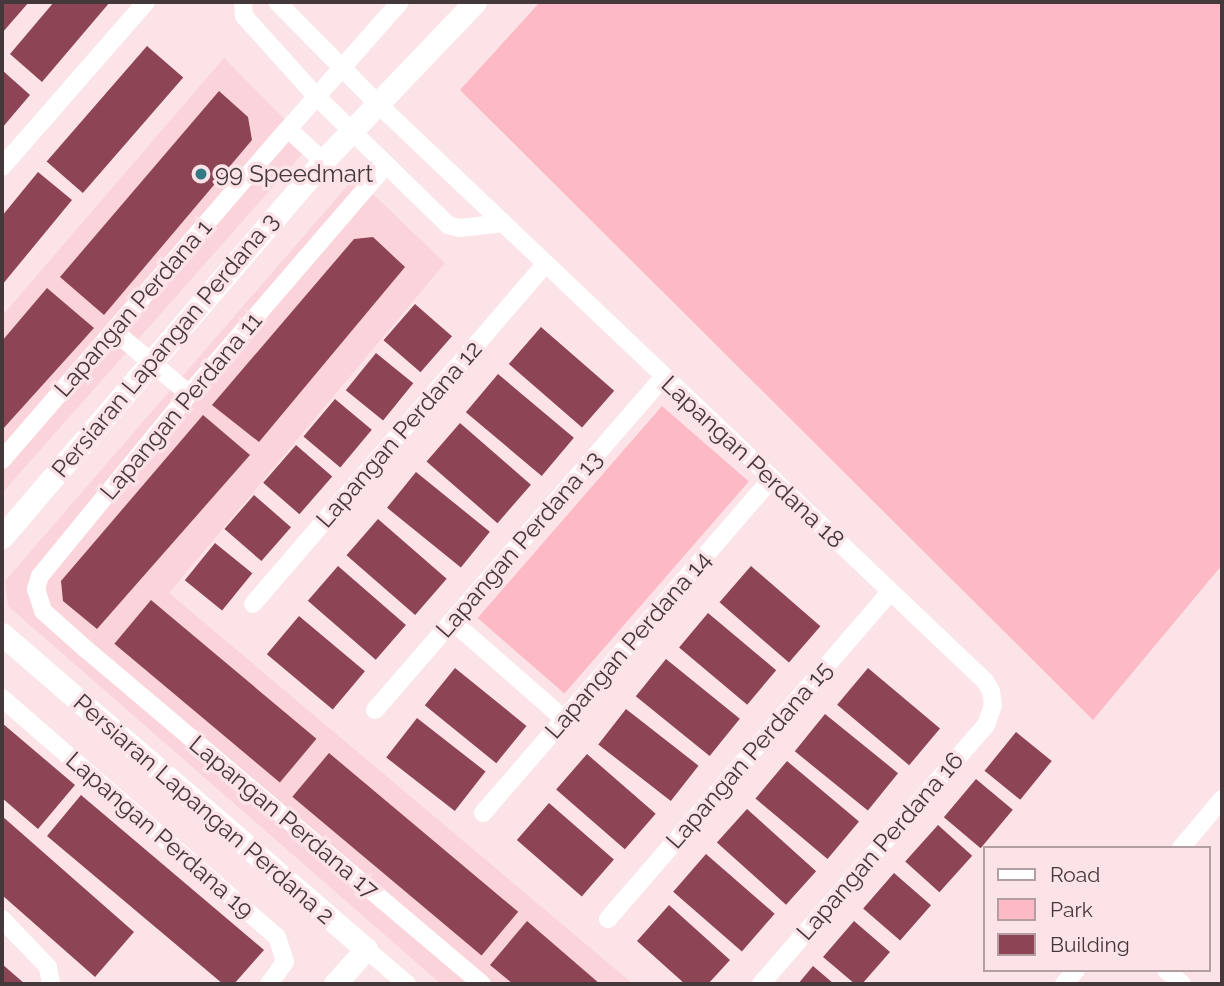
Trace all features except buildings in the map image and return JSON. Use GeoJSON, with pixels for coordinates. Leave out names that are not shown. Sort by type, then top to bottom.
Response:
{"type":"FeatureCollection","features":[{"type":"Feature","properties":{"kind":"street"},"geometry":{"type":"LineString","coordinates":[[2,167],[146,2]]}},
{"type":"Feature","properties":{"kind":"street"},"geometry":{"type":"LineString","coordinates":[[243,2],[244,16],[316,96],[448,225],[460,228],[504,223]]}},
{"type":"Feature","properties":{"kind":"street","name":"Lapangan Perdana 18"},"geometry":{"type":"LineString","coordinates":[[276,2],[341,69],[985,681],[991,691],[993,705]]}},
{"type":"Feature","properties":{"kind":"street","name":"Lapangan Perdana 1"},"geometry":{"type":"LineString","coordinates":[[2,460],[400,2]]}},
{"type":"Feature","properties":{"kind":"street","name":"Persiaran Lapangan Perdana 3"},"geometry":{"type":"LineString","coordinates":[[2,537],[323,161],[475,2]]}},
{"type":"Feature","properties":{"kind":"street"},"geometry":{"type":"LineString","coordinates":[[288,129],[323,161]]}},
{"type":"Feature","properties":{"kind":"street","name":"Lapangan Perdana 11"},"geometry":{"type":"LineString","coordinates":[[87,650],[43,611],[36,589],[40,576],[190,394],[386,165]]}},
{"type":"Feature","properties":{"kind":"street","name":"Lapangan Perdana 12"},"geometry":{"type":"LineString","coordinates":[[253,604],[545,264]]}},
{"type":"Feature","properties":{"kind":"street"},"geometry":{"type":"LineString","coordinates":[[114,331],[190,394]]}},
{"type":"Feature","properties":{"kind":"street","name":"Lapangan Perdana 13"},"geometry":{"type":"LineString","coordinates":[[375,710],[663,377]]}},
{"type":"Feature","properties":{"kind":"street","name":"Lapangan Perdana 14"},"geometry":{"type":"LineString","coordinates":[[483,813],[772,478]]}},
{"type":"Feature","properties":{"kind":"street","name":"Lapangan Perdana 15"},"geometry":{"type":"LineString","coordinates":[[608,919],[890,592]]}},
{"type":"Feature","properties":{"kind":"street"},"geometry":{"type":"LineString","coordinates":[[452,621],[564,719]]}},
{"type":"Feature","properties":{"kind":"street","name":"Persiaran Lapangan Perdana 2"},"geometry":{"type":"LineString","coordinates":[[2,634],[407,984]]}},
{"type":"Feature","properties":{"kind":"street","name":"Lapangan Perdana 17"},"geometry":{"type":"LineString","coordinates":[[87,650],[482,984]]}},
{"type":"Feature","properties":{"kind":"street","name":"Lapangan Perdana 19"},"geometry":{"type":"LineString","coordinates":[[2,698],[277,937],[285,962],[269,984]]}},
{"type":"Feature","properties":{"kind":"street","name":"Lapangan Perdana 16"},"geometry":{"type":"LineString","coordinates":[[761,984],[986,725],[993,705]]}},
{"type":"Feature","properties":{"kind":"street"},"geometry":{"type":"LineString","coordinates":[[1183,846],[1222,799]]}},
{"type":"Feature","properties":{"kind":"street"},"geometry":{"type":"LineString","coordinates":[[2,919],[48,967],[51,984]]}},
{"type":"Feature","properties":{"kind":"street"},"geometry":{"type":"LineString","coordinates":[[335,984],[366,949]]}},
{"type":"Feature","properties":{"kind":"street"},"geometry":{"type":"LineString","coordinates":[[1168,972],[1182,984]]}},
{"type":"Feature","properties":{"kind":"shaded area"},"geometry":{"type":"Polygon","coordinates":[[[224,58],[310,145],[2,493],[2,316],[224,58]]]}},
{"type":"Feature","properties":{"kind":"shaded area"},"geometry":{"type":"Polygon","coordinates":[[[355,177],[445,263],[169,593],[633,984],[441,984],[8,606],[5,581],[355,177]]]}},
{"type":"Feature","properties":{"kind":"green space"},"geometry":{"type":"Polygon","coordinates":[[[540,2],[1222,2],[1222,565],[1093,720],[460,90],[540,2]]]}},
{"type":"Feature","properties":{"kind":"green space"},"geometry":{"type":"Polygon","coordinates":[[[662,406],[749,481],[564,694],[478,618],[662,406]]]}},
{"type":"Feature","properties":{"kind":"place","name":"99 Speedmart"},"geometry":{"type":"Point","coordinates":[201,174]}}]}
